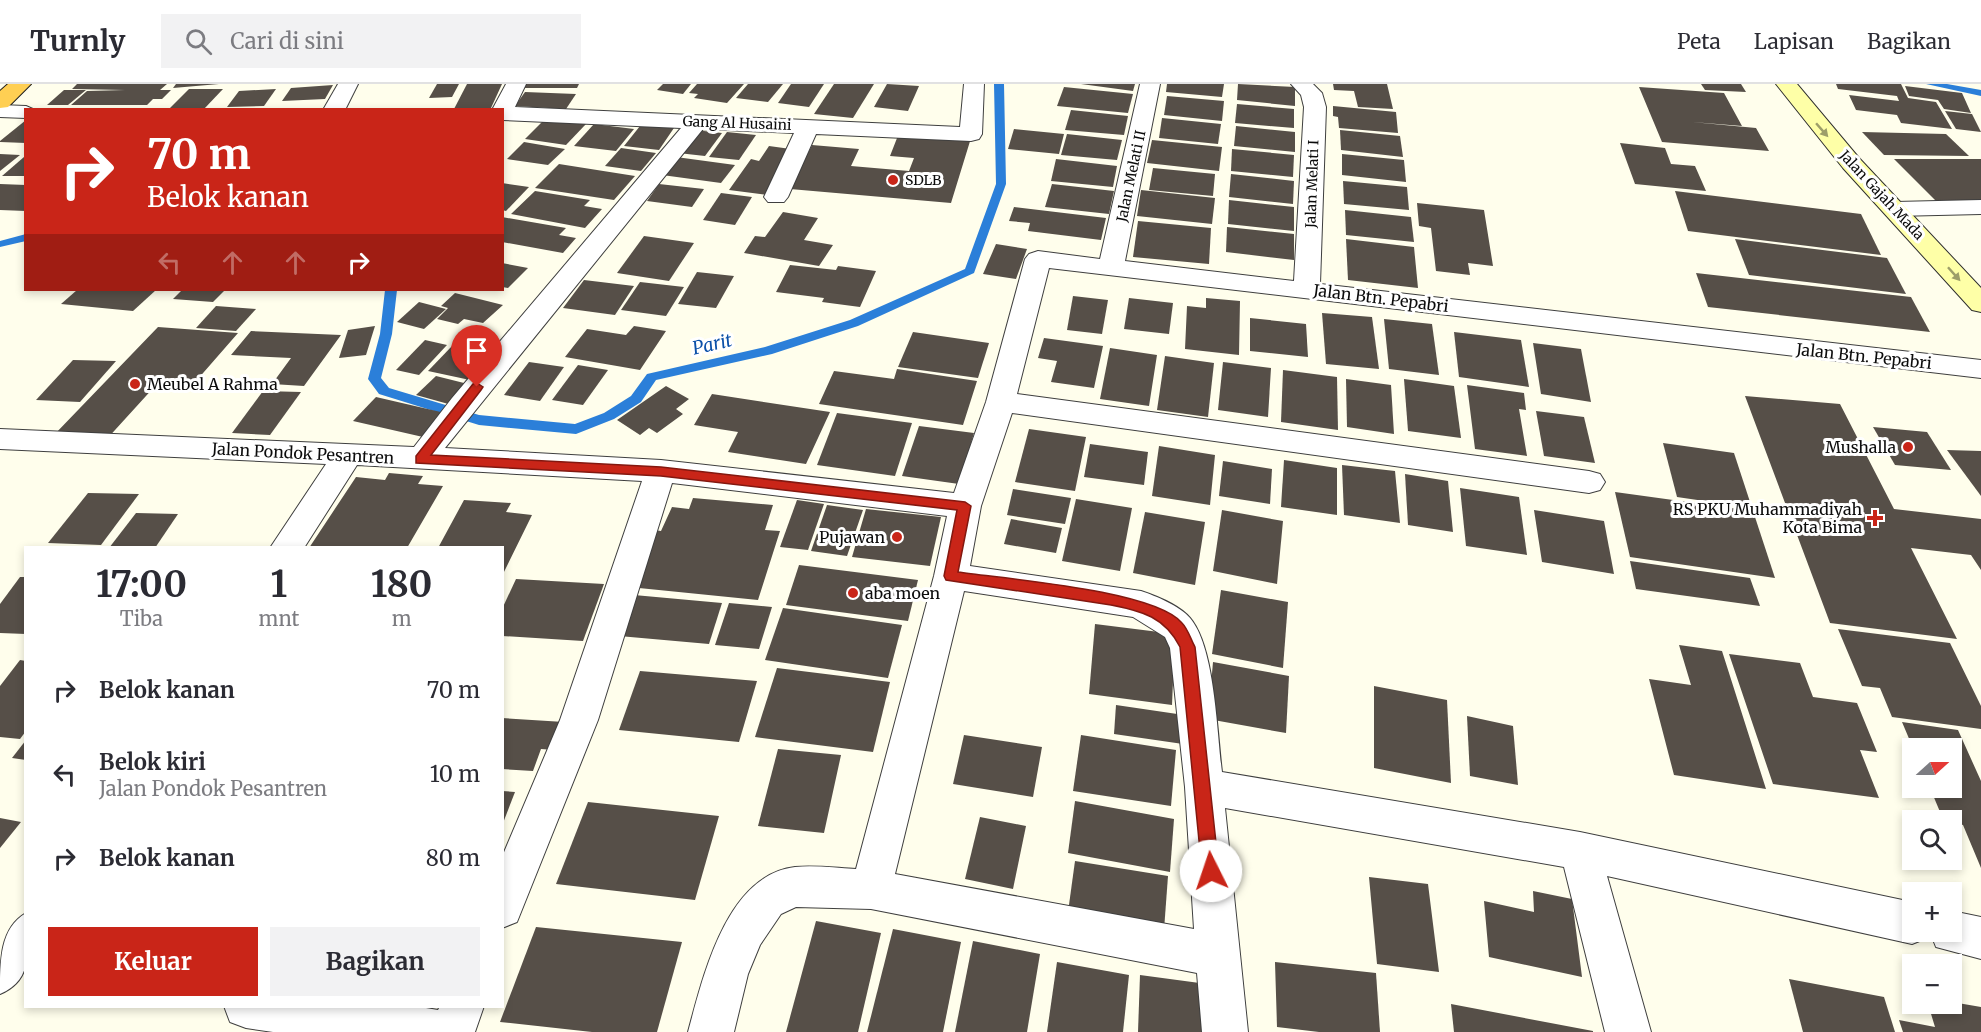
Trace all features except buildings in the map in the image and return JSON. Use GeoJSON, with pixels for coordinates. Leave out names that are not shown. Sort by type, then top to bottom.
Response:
{"type":"FeatureCollection","features":[{"type":"Feature","properties":{"kind":"highway"},"geometry":{"type":"LineString","coordinates":[[0,102],[21,84]]}},
{"type":"Feature","properties":{"kind":"main road","name":"Jalan Gajah Mada"},"geometry":{"type":"LineString","coordinates":[[1786,84],[1851,163],[1981,304]]}},
{"type":"Feature","properties":{"kind":"street"},"geometry":{"type":"LineString","coordinates":[[335,108],[348,84]]}},
{"type":"Feature","properties":{"kind":"street"},"geometry":{"type":"LineString","coordinates":[[504,108],[516,84]]}},
{"type":"Feature","properties":{"kind":"street","name":"Gang Al Husaini"},"geometry":{"type":"LineString","coordinates":[[504,112],[971,134],[974,84]]}},
{"type":"Feature","properties":{"kind":"street","name":"Jalan Melati II"},"geometry":{"type":"LineString","coordinates":[[1111,268],[1150,84]]}},
{"type":"Feature","properties":{"kind":"street","name":"Jalan Melati I"},"geometry":{"type":"LineString","coordinates":[[1301,84],[1311,93],[1315,107],[1307,288]]}},
{"type":"Feature","properties":{"kind":"street"},"geometry":{"type":"LineString","coordinates":[[0,111],[24,112]]}},
{"type":"Feature","properties":{"kind":"street"},"geometry":{"type":"LineString","coordinates":[[421,459],[454,415],[697,122]]}},
{"type":"Feature","properties":{"kind":"street"},"geometry":{"type":"LineString","coordinates":[[776,197],[808,126]]}},
{"type":"Feature","properties":{"kind":"street"},"geometry":{"type":"LineString","coordinates":[[1895,209],[1981,207]]}},
{"type":"Feature","properties":{"kind":"street","name":"Jalan Btn. Pepabri"},"geometry":{"type":"LineString","coordinates":[[871,889],[951,576],[965,506],[1001,402],[1038,259],[1307,288],[1619,329],[1981,369]]}},
{"type":"Feature","properties":{"kind":"street"},"geometry":{"type":"LineString","coordinates":[[1001,402],[1589,482]]}},
{"type":"Feature","properties":{"kind":"street","name":"Jalan Pondok Pesantren"},"geometry":{"type":"LineString","coordinates":[[0,439],[349,454],[661,471],[965,506]]}},
{"type":"Feature","properties":{"kind":"street"},"geometry":{"type":"LineString","coordinates":[[287,546],[349,454]]}},
{"type":"Feature","properties":{"kind":"street"},"geometry":{"type":"LineString","coordinates":[[504,903],[579,720],[661,471]]}},
{"type":"Feature","properties":{"kind":"street"},"geometry":{"type":"LineString","coordinates":[[951,576],[1141,606],[1177,627],[1188,647],[1204,787],[1225,1032]]}},
{"type":"Feature","properties":{"kind":"street"},"geometry":{"type":"LineString","coordinates":[[1204,787],[1580,851],[1902,921]]}},
{"type":"Feature","properties":{"kind":"street"},"geometry":{"type":"LineString","coordinates":[[1580,851],[1628,1032]]}},
{"type":"Feature","properties":{"kind":"street"},"geometry":{"type":"LineString","coordinates":[[711,1032],[726,974],[745,930],[766,900],[794,887],[871,889],[1217,955]]}},
{"type":"Feature","properties":{"kind":"street"},"geometry":{"type":"LineString","coordinates":[[1962,934],[1981,938]]}},
{"type":"Feature","properties":{"kind":"street"},"geometry":{"type":"LineString","coordinates":[[24,937],[0,973],[24,977]]}},
{"type":"Feature","properties":{"kind":"street"},"geometry":{"type":"LineString","coordinates":[[261,1008],[436,1032]]}},
{"type":"Feature","properties":{"kind":"street"},"geometry":{"type":"LineString","coordinates":[[452,1032],[461,1008]]}},
{"type":"Feature","properties":{"kind":"waterway","name":"Parit"},"geometry":{"type":"LineString","coordinates":[[391,291],[386,334],[374,379],[384,391],[479,420],[576,429],[609,416],[636,399],[652,377],[768,351],[854,323],[970,271],[1001,184],[999,84]]}},
{"type":"Feature","properties":{"kind":"waterway","name":"Parit"},"geometry":{"type":"LineString","coordinates":[[1931,84],[1981,93]]}},
{"type":"Feature","properties":{"kind":"waterway","name":"Parit"},"geometry":{"type":"LineString","coordinates":[[0,244],[24,238]]}},
{"type":"Feature","properties":{"kind":"place","name":"SDLB"},"geometry":{"type":"Point","coordinates":[893,180]}},
{"type":"Feature","properties":{"kind":"place","name":"Meubel A Rahma"},"geometry":{"type":"Point","coordinates":[135,384]}},
{"type":"Feature","properties":{"kind":"place","name":"Mushalla"},"geometry":{"type":"Point","coordinates":[1908,447]}},
{"type":"Feature","properties":{"kind":"place","name":"RS PKU Muhammadiyah Kota Bima"},"geometry":{"type":"Point","coordinates":[1875,518]}},
{"type":"Feature","properties":{"kind":"place","name":"Pujawan"},"geometry":{"type":"Point","coordinates":[897,537]}},
{"type":"Feature","properties":{"kind":"place","name":"aba moen"},"geometry":{"type":"Point","coordinates":[853,593]}},
{"type":"Feature","properties":{"kind":"route"},"geometry":{"type":"LineString","coordinates":[[477,387],[421,459],[661,471],[965,506],[951,576],[1111,599],[1141,606],[1167,618],[1177,627],[1188,647],[1188,666],[1204,787],[1211,871]]}}]}
